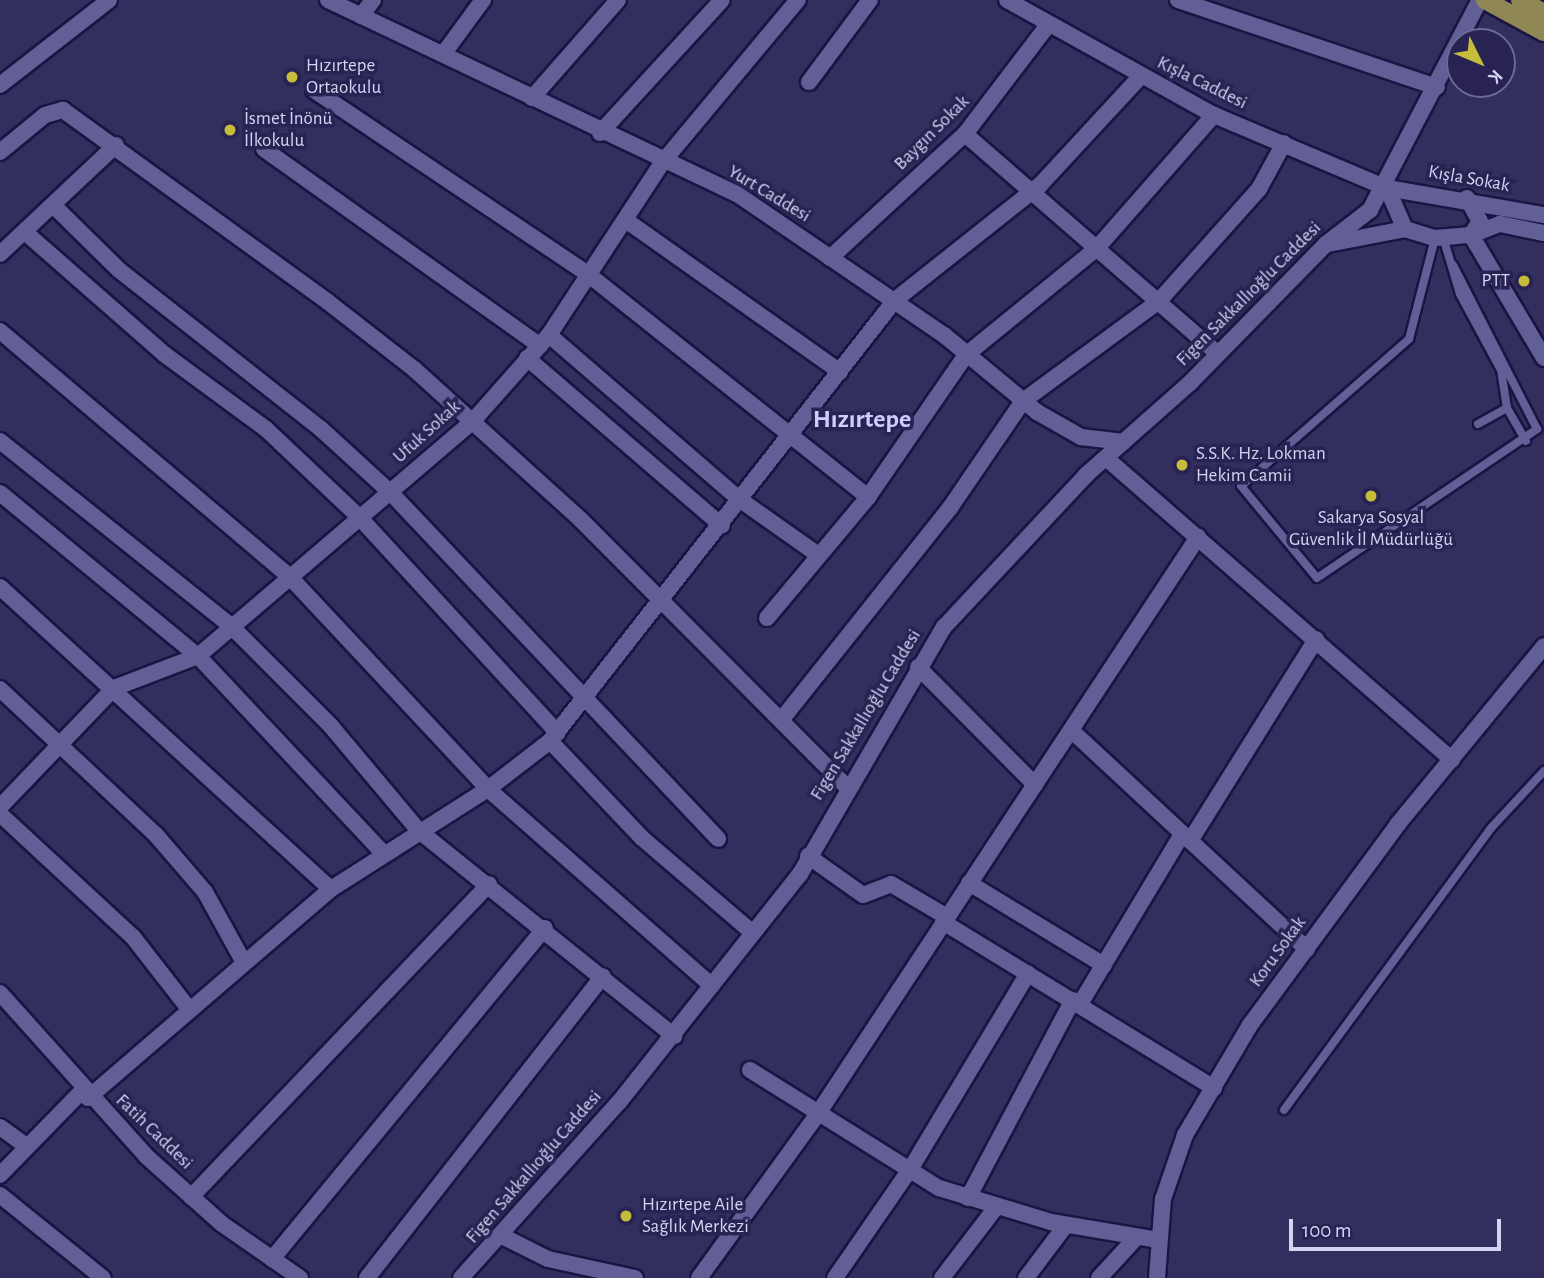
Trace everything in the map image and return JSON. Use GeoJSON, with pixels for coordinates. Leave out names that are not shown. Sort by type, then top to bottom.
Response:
{"type":"FeatureCollection","features":[{"type":"Feature","properties":{"kind":"main road"},"geometry":{"type":"LineString","coordinates":[[1483,0],[1544,32]]}},
{"type":"Feature","properties":{"kind":"main road"},"geometry":{"type":"LineString","coordinates":[[1520,0],[1544,13]]}},
{"type":"Feature","properties":{"kind":"street"},"geometry":{"type":"LineString","coordinates":[[0,85],[109,0]]}},
{"type":"Feature","properties":{"kind":"street","name":"Yurt Caddesi"},"geometry":{"type":"LineString","coordinates":[[328,0],[444,52],[662,163],[737,194],[895,300],[1023,401],[1081,437],[1124,442]]}},
{"type":"Feature","properties":{"kind":"street"},"geometry":{"type":"LineString","coordinates":[[361,16],[373,0]]}},
{"type":"Feature","properties":{"kind":"street"},"geometry":{"type":"LineString","coordinates":[[444,52],[483,0]]}},
{"type":"Feature","properties":{"kind":"street"},"geometry":{"type":"LineString","coordinates":[[532,98],[618,0]]}},
{"type":"Feature","properties":{"kind":"street"},"geometry":{"type":"LineString","coordinates":[[600,133],[722,0]]}},
{"type":"Feature","properties":{"kind":"street","name":"Ufuk Sokak"},"geometry":{"type":"LineString","coordinates":[[0,807],[114,688],[198,656],[288,575],[391,493],[472,422],[544,340],[626,221],[662,163],[798,0]]}},
{"type":"Feature","properties":{"kind":"street"},"geometry":{"type":"LineString","coordinates":[[809,82],[870,0]]}},
{"type":"Feature","properties":{"kind":"street","name":"Kışla Caddesi"},"geometry":{"type":"LineString","coordinates":[[1007,0],[1034,7],[1048,25],[1214,115],[1387,188]]}},
{"type":"Feature","properties":{"kind":"street"},"geometry":{"type":"LineString","coordinates":[[1178,0],[1437,88]]}},
{"type":"Feature","properties":{"kind":"street","name":"Figen Sakkallıoğlu Caddesi"},"geometry":{"type":"LineString","coordinates":[[461,1278],[502,1236],[674,1036],[752,933],[808,856],[846,786],[944,627],[1106,458],[1218,354],[1326,244],[1370,210],[1387,188],[1483,0]]}},
{"type":"Feature","properties":{"kind":"street","name":"Baygın Sokak"},"geometry":{"type":"LineString","coordinates":[[830,258],[965,134],[1048,25]]}},
{"type":"Feature","properties":{"kind":"street"},"geometry":{"type":"LineString","coordinates":[[0,1174],[26,1146],[189,1009],[242,959],[382,852],[488,789],[554,737],[590,697],[661,597],[722,526],[739,499],[895,300],[1032,192],[1140,77]]}},
{"type":"Feature","properties":{"kind":"street"},"geometry":{"type":"LineString","coordinates":[[314,90],[589,275],[793,433],[867,497]]}},
{"type":"Feature","properties":{"kind":"street"},"geometry":{"type":"LineString","coordinates":[[0,152],[45,114],[64,110],[116,145],[328,302],[472,422],[661,597],[846,786]]}},
{"type":"Feature","properties":{"kind":"street"},"geometry":{"type":"LineString","coordinates":[[767,618],[817,554],[867,497],[965,355],[1097,248],[1214,115]]}},
{"type":"Feature","properties":{"kind":"street"},"geometry":{"type":"LineString","coordinates":[[965,134],[1218,354]]}},
{"type":"Feature","properties":{"kind":"street"},"geometry":{"type":"LineString","coordinates":[[782,719],[950,508],[1023,401],[1158,302],[1259,188],[1284,143]]}},
{"type":"Feature","properties":{"kind":"street"},"geometry":{"type":"LineString","coordinates":[[0,254],[56,208],[116,145]]}},
{"type":"Feature","properties":{"kind":"street"},"geometry":{"type":"LineString","coordinates":[[264,149],[544,340],[739,499],[817,554]]}},
{"type":"Feature","properties":{"kind":"street"},"geometry":{"type":"LineString","coordinates":[[1326,244],[1405,229],[1387,188]]}},
{"type":"Feature","properties":{"kind":"street","name":"Kışla Sokak"},"geometry":{"type":"LineString","coordinates":[[1387,188],[1467,198],[1543,213]]}},
{"type":"Feature","properties":{"kind":"street"},"geometry":{"type":"LineString","coordinates":[[1467,198],[1480,221],[1471,235],[1544,358]]}},
{"type":"Feature","properties":{"kind":"street"},"geometry":{"type":"LineString","coordinates":[[56,208],[119,270],[321,429],[391,493],[590,697],[661,784],[719,839]]}},
{"type":"Feature","properties":{"kind":"street"},"geometry":{"type":"LineString","coordinates":[[626,221],[840,372]]}},
{"type":"Feature","properties":{"kind":"street","name":"Kışla Sokak"},"geometry":{"type":"LineString","coordinates":[[1405,229],[1439,237],[1471,235],[1500,224],[1544,233]]}},
{"type":"Feature","properties":{"kind":"street"},"geometry":{"type":"LineString","coordinates":[[26,233],[163,354],[266,429],[360,518],[642,838],[752,933]]}},
{"type":"Feature","properties":{"kind":"street"},"geometry":{"type":"LineString","coordinates":[[0,331],[288,575],[488,789],[712,986]]}},
{"type":"Feature","properties":{"kind":"street"},"geometry":{"type":"LineString","coordinates":[[527,358],[722,526]]}},
{"type":"Feature","properties":{"kind":"street"},"geometry":{"type":"LineString","coordinates":[[0,441],[231,626],[330,725],[418,830],[545,928],[674,1036]]}},
{"type":"Feature","properties":{"kind":"street"},"geometry":{"type":"LineString","coordinates":[[1106,458],[1452,760]]}},
{"type":"Feature","properties":{"kind":"street"},"geometry":{"type":"LineString","coordinates":[[0,493],[198,656],[382,852]]}},
{"type":"Feature","properties":{"kind":"street"},"geometry":{"type":"LineString","coordinates":[[699,1278],[820,1112],[1198,537]]}},
{"type":"Feature","properties":{"kind":"street"},"geometry":{"type":"LineString","coordinates":[[0,587],[114,688],[331,889]]}},
{"type":"Feature","properties":{"kind":"street"},"geometry":{"type":"LineString","coordinates":[[1510,688],[1544,633]]}},
{"type":"Feature","properties":{"kind":"street"},"geometry":{"type":"LineString","coordinates":[[968,1198],[1077,1002],[1104,965],[1316,639]]}},
{"type":"Feature","properties":{"kind":"street"},"geometry":{"type":"LineString","coordinates":[[1510,688],[1544,646]]}},
{"type":"Feature","properties":{"kind":"street"},"geometry":{"type":"LineString","coordinates":[[918,667],[1035,785]]}},
{"type":"Feature","properties":{"kind":"street","name":"Koru Sokak"},"geometry":{"type":"LineString","coordinates":[[1157,1278],[1163,1199],[1185,1135],[1307,948],[1510,688]]}},
{"type":"Feature","properties":{"kind":"street"},"geometry":{"type":"LineString","coordinates":[[0,689],[63,742],[205,892],[242,959]]}},
{"type":"Feature","properties":{"kind":"street"},"geometry":{"type":"LineString","coordinates":[[1071,730],[1307,948]]}},
{"type":"Feature","properties":{"kind":"street"},"geometry":{"type":"LineString","coordinates":[[0,814],[133,937],[189,1009]]}},
{"type":"Feature","properties":{"kind":"street"},"geometry":{"type":"LineString","coordinates":[[808,856],[863,895],[891,884],[1214,1088]]}},
{"type":"Feature","properties":{"kind":"street"},"geometry":{"type":"LineString","coordinates":[[969,883],[1104,965]]}},
{"type":"Feature","properties":{"kind":"street"},"geometry":{"type":"LineString","coordinates":[[191,1197],[489,884]]}},
{"type":"Feature","properties":{"kind":"street"},"geometry":{"type":"LineString","coordinates":[[272,1259],[545,928]]}},
{"type":"Feature","properties":{"kind":"street"},"geometry":{"type":"LineString","coordinates":[[835,1278],[911,1168],[1028,973]]}},
{"type":"Feature","properties":{"kind":"street"},"geometry":{"type":"LineString","coordinates":[[367,1278],[603,976]]}},
{"type":"Feature","properties":{"kind":"street","name":"Fatih Caddesi"},"geometry":{"type":"LineString","coordinates":[[0,993],[85,1094],[191,1197],[300,1278]]}},
{"type":"Feature","properties":{"kind":"street"},"geometry":{"type":"LineString","coordinates":[[750,1070],[911,1168],[939,1188],[1066,1225],[1135,1239],[1158,1240]]}},
{"type":"Feature","properties":{"kind":"street"},"geometry":{"type":"LineString","coordinates":[[0,1127],[26,1146]]}},
{"type":"Feature","properties":{"kind":"street"},"geometry":{"type":"LineString","coordinates":[[0,1195],[103,1278]]}},
{"type":"Feature","properties":{"kind":"street"},"geometry":{"type":"LineString","coordinates":[[942,1278],[997,1206]]}},
{"type":"Feature","properties":{"kind":"street"},"geometry":{"type":"LineString","coordinates":[[1026,1278],[1066,1225]]}},
{"type":"Feature","properties":{"kind":"street"},"geometry":{"type":"LineString","coordinates":[[502,1236],[548,1259],[635,1278]]}},
{"type":"Feature","properties":{"kind":"street"},"geometry":{"type":"LineString","coordinates":[[1099,1278],[1135,1239]]}},
{"type":"Feature","properties":{"kind":"lane"},"geometry":{"type":"LineString","coordinates":[[1439,237],[1537,429],[1526,441],[1317,578],[1241,486],[1409,339],[1439,237]]}},
{"type":"Feature","properties":{"kind":"lane"},"geometry":{"type":"LineString","coordinates":[[1453,265],[1460,294],[1501,370],[1507,408],[1526,441]]}},
{"type":"Feature","properties":{"kind":"lane"},"geometry":{"type":"LineString","coordinates":[[1478,424],[1507,408]]}},
{"type":"Feature","properties":{"kind":"lane"},"geometry":{"type":"LineString","coordinates":[[1284,1110],[1491,828],[1544,771]]}},
{"type":"Feature","properties":{"kind":"place","name":"Hızırtepe Ortaokulu"},"geometry":{"type":"Point","coordinates":[292,77]}},
{"type":"Feature","properties":{"kind":"place","name":"İsmet İnönü İlkokulu"},"geometry":{"type":"Point","coordinates":[230,130]}},
{"type":"Feature","properties":{"kind":"place","name":"PTT"},"geometry":{"type":"Point","coordinates":[1524,281]}},
{"type":"Feature","properties":{"kind":"place","name":"S.S.K. Hz. Lokman Hekim Camii"},"geometry":{"type":"Point","coordinates":[1182,465]}},
{"type":"Feature","properties":{"kind":"place","name":"Sakarya Sosyal Güvenlik İl Müdürlüğü"},"geometry":{"type":"Point","coordinates":[1371,496]}},
{"type":"Feature","properties":{"kind":"place","name":"Hızırtepe Aile Sağlık Merkezi"},"geometry":{"type":"Point","coordinates":[626,1216]}},
{"type":"Feature","properties":{"kind":"district","name":"Hızırtepe"},"geometry":{"type":"Point","coordinates":[862,420]}}]}
